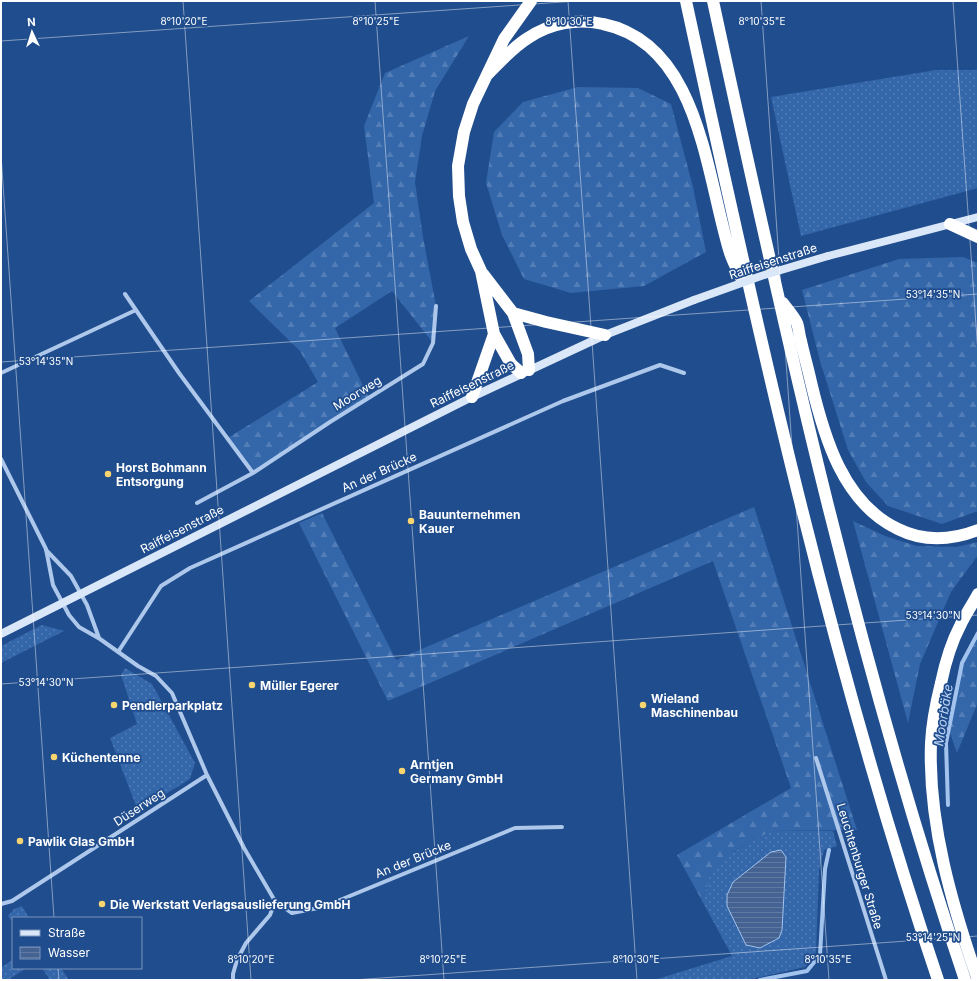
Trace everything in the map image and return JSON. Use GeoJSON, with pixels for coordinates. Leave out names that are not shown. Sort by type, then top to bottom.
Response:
{"type":"FeatureCollection","features":[{"type":"Feature","properties":{"kind":"highway"},"geometry":{"type":"LineString","coordinates":[[481,271],[513,313],[528,354],[525,372],[511,364],[494,334],[481,271],[471,249],[464,222],[459,196],[458,166],[466,125],[473,104],[504,39],[531,1]]}},
{"type":"Feature","properties":{"kind":"highway"},"geometry":{"type":"LineString","coordinates":[[686,1],[752,301],[805,523],[833,632],[879,794],[938,980]]}},
{"type":"Feature","properties":{"kind":"highway"},"geometry":{"type":"LineString","coordinates":[[712,1],[778,296],[831,517],[904,788],[965,980]]}},
{"type":"Feature","properties":{"kind":"highway"},"geometry":{"type":"LineString","coordinates":[[487,75],[527,38],[547,28],[572,22],[594,22],[614,26],[638,37],[670,68],[684,93],[695,120],[730,254],[752,301]]}},
{"type":"Feature","properties":{"kind":"highway"},"geometry":{"type":"LineString","coordinates":[[950,224],[978,237]]}},
{"type":"Feature","properties":{"kind":"highway"},"geometry":{"type":"LineString","coordinates":[[778,296],[796,323],[820,416],[830,444],[843,475],[858,496],[872,512],[888,525],[906,533],[926,537],[947,538],[978,530]]}},
{"type":"Feature","properties":{"kind":"highway"},"geometry":{"type":"LineString","coordinates":[[513,313],[605,335]]}},
{"type":"Feature","properties":{"kind":"highway"},"geometry":{"type":"LineString","coordinates":[[472,397],[494,334]]}},
{"type":"Feature","properties":{"kind":"highway"},"geometry":{"type":"LineString","coordinates":[[978,594],[959,626],[945,664],[935,710],[931,743],[932,788],[939,842],[968,952],[978,980]]}},
{"type":"Feature","properties":{"kind":"main road","name":"Raiffeisenstraße"},"geometry":{"type":"LineString","coordinates":[[1,634],[472,397],[605,335],[694,300],[761,276],[828,256],[978,217]]}},
{"type":"Feature","properties":{"kind":"street"},"geometry":{"type":"LineString","coordinates":[[125,294],[179,374],[253,473]]}},
{"type":"Feature","properties":{"kind":"street","name":"Moorweg"},"geometry":{"type":"LineString","coordinates":[[197,503],[253,473],[422,364],[433,343],[436,306]]}},
{"type":"Feature","properties":{"kind":"street"},"geometry":{"type":"LineString","coordinates":[[1,373],[136,310]]}},
{"type":"Feature","properties":{"kind":"street","name":"An der Brücke"},"geometry":{"type":"LineString","coordinates":[[118,652],[161,586],[190,568],[563,401],[660,365],[684,373]]}},
{"type":"Feature","properties":{"kind":"street"},"geometry":{"type":"LineString","coordinates":[[1,459],[46,550],[71,576],[87,606],[100,639]]}},
{"type":"Feature","properties":{"kind":"street","name":"An der Brücke"},"geometry":{"type":"LineString","coordinates":[[46,550],[53,585],[69,615],[79,627],[100,639],[138,666],[156,676],[172,693],[207,775],[244,848],[275,901],[292,912],[323,907],[515,828],[562,827]]}},
{"type":"Feature","properties":{"kind":"street","name":"Leuchtenburger Straße"},"geometry":{"type":"LineString","coordinates":[[816,758],[886,980]]}},
{"type":"Feature","properties":{"kind":"street","name":"Düserweg"},"geometry":{"type":"LineString","coordinates":[[1,904],[12,901],[207,775]]}},
{"type":"Feature","properties":{"kind":"street"},"geometry":{"type":"LineString","coordinates":[[233,980],[237,960],[246,943],[270,915],[275,901]]}},
{"type":"Feature","properties":{"kind":"green space"},"geometry":{"type":"Polygon","coordinates":[[[469,36],[435,91],[422,136],[415,182],[423,237],[436,306],[433,343],[392,291],[335,328],[369,398],[253,473],[226,439],[318,382],[300,351],[249,301],[374,203],[364,126],[385,73],[469,36]]]}},
{"type":"Feature","properties":{"kind":"green space"},"geometry":{"type":"Polygon","coordinates":[[[936,70],[978,70],[978,188],[801,236],[771,97],[936,70]]]}},
{"type":"Feature","properties":{"kind":"green space"},"geometry":{"type":"Polygon","coordinates":[[[578,87],[638,88],[671,104],[693,187],[706,252],[644,286],[571,293],[524,279],[502,235],[486,183],[494,132],[523,102],[578,87]]]}},
{"type":"Feature","properties":{"kind":"green space"},"geometry":{"type":"Polygon","coordinates":[[[963,257],[978,263],[978,511],[942,524],[888,506],[866,482],[848,450],[820,361],[802,290],[899,259],[963,257]]]}},
{"type":"Feature","properties":{"kind":"green space"},"geometry":{"type":"Polygon","coordinates":[[[754,507],[857,830],[771,831],[736,850],[719,864],[710,875],[705,894],[700,897],[677,855],[791,788],[713,561],[388,701],[299,523],[322,513],[396,660],[754,507]]]}},
{"type":"Feature","properties":{"kind":"green space"},"geometry":{"type":"Polygon","coordinates":[[[853,521],[885,536],[917,546],[956,547],[978,542],[978,555],[951,592],[920,664],[908,723],[853,521]]]}},
{"type":"Feature","properties":{"kind":"green space"},"geometry":{"type":"Polygon","coordinates":[[[42,625],[64,631],[1,663],[1,646],[42,625]]]}},
{"type":"Feature","properties":{"kind":"green space"},"geometry":{"type":"Polygon","coordinates":[[[978,633],[978,702],[957,753],[949,730],[962,663],[978,633]]]}},
{"type":"Feature","properties":{"kind":"green space"},"geometry":{"type":"Polygon","coordinates":[[[125,668],[152,684],[195,763],[190,779],[138,811],[110,738],[137,724],[121,675],[125,668]]]}},
{"type":"Feature","properties":{"kind":"green space"},"geometry":{"type":"Polygon","coordinates":[[[771,831],[833,831],[837,846],[824,850],[819,871],[816,952],[805,967],[747,980],[654,980],[732,956],[700,897],[705,894],[710,875],[721,862],[746,844],[771,831]]]}},
{"type":"Feature","properties":{"kind":"green space"},"geometry":{"type":"Polygon","coordinates":[[[22,906],[28,917],[12,917],[12,922],[8,916],[14,909],[22,906]]]}},
{"type":"Feature","properties":{"kind":"green space"},"geometry":{"type":"Polygon","coordinates":[[[12,961],[12,969],[25,969],[8,980],[1,980],[1,967],[12,961]]]}},
{"type":"Feature","properties":{"kind":"green space"},"geometry":{"type":"Polygon","coordinates":[[[43,969],[62,969],[69,980],[50,980],[43,969]]]}},
{"type":"Feature","properties":{"kind":"water"},"geometry":{"type":"Polygon","coordinates":[[[781,850],[786,857],[782,930],[779,938],[760,948],[746,945],[727,906],[727,895],[733,882],[771,852],[781,850]]]}},
{"type":"Feature","properties":{"kind":"waterway","name":"Moorbäke"},"geometry":{"type":"LineString","coordinates":[[948,805],[946,743],[962,663],[978,633]]}},
{"type":"Feature","properties":{"kind":"waterway"},"geometry":{"type":"LineString","coordinates":[[760,980],[807,971],[820,955],[825,869],[829,850]]}},
{"type":"Feature","properties":{"kind":"place","name":"Horst Bohmann Entsorgung"},"geometry":{"type":"Point","coordinates":[108,474]}},
{"type":"Feature","properties":{"kind":"place","name":"Bauunternehmen Kauer"},"geometry":{"type":"Point","coordinates":[411,521]}},
{"type":"Feature","properties":{"kind":"place","name":"Müller Egerer"},"geometry":{"type":"Point","coordinates":[252,685]}},
{"type":"Feature","properties":{"kind":"place","name":"Pendlerparkplatz"},"geometry":{"type":"Point","coordinates":[114,705]}},
{"type":"Feature","properties":{"kind":"place","name":"Wieland Maschinenbau"},"geometry":{"type":"Point","coordinates":[643,705]}},
{"type":"Feature","properties":{"kind":"place","name":"Küchentenne"},"geometry":{"type":"Point","coordinates":[54,757]}},
{"type":"Feature","properties":{"kind":"place","name":"Arntjen Germany GmbH"},"geometry":{"type":"Point","coordinates":[402,771]}},
{"type":"Feature","properties":{"kind":"place","name":"Pawlik Glas GmbH"},"geometry":{"type":"Point","coordinates":[20,841]}},
{"type":"Feature","properties":{"kind":"place","name":"Die Werkstatt Verlagsauslieferung GmbH"},"geometry":{"type":"Point","coordinates":[102,904]}}]}
